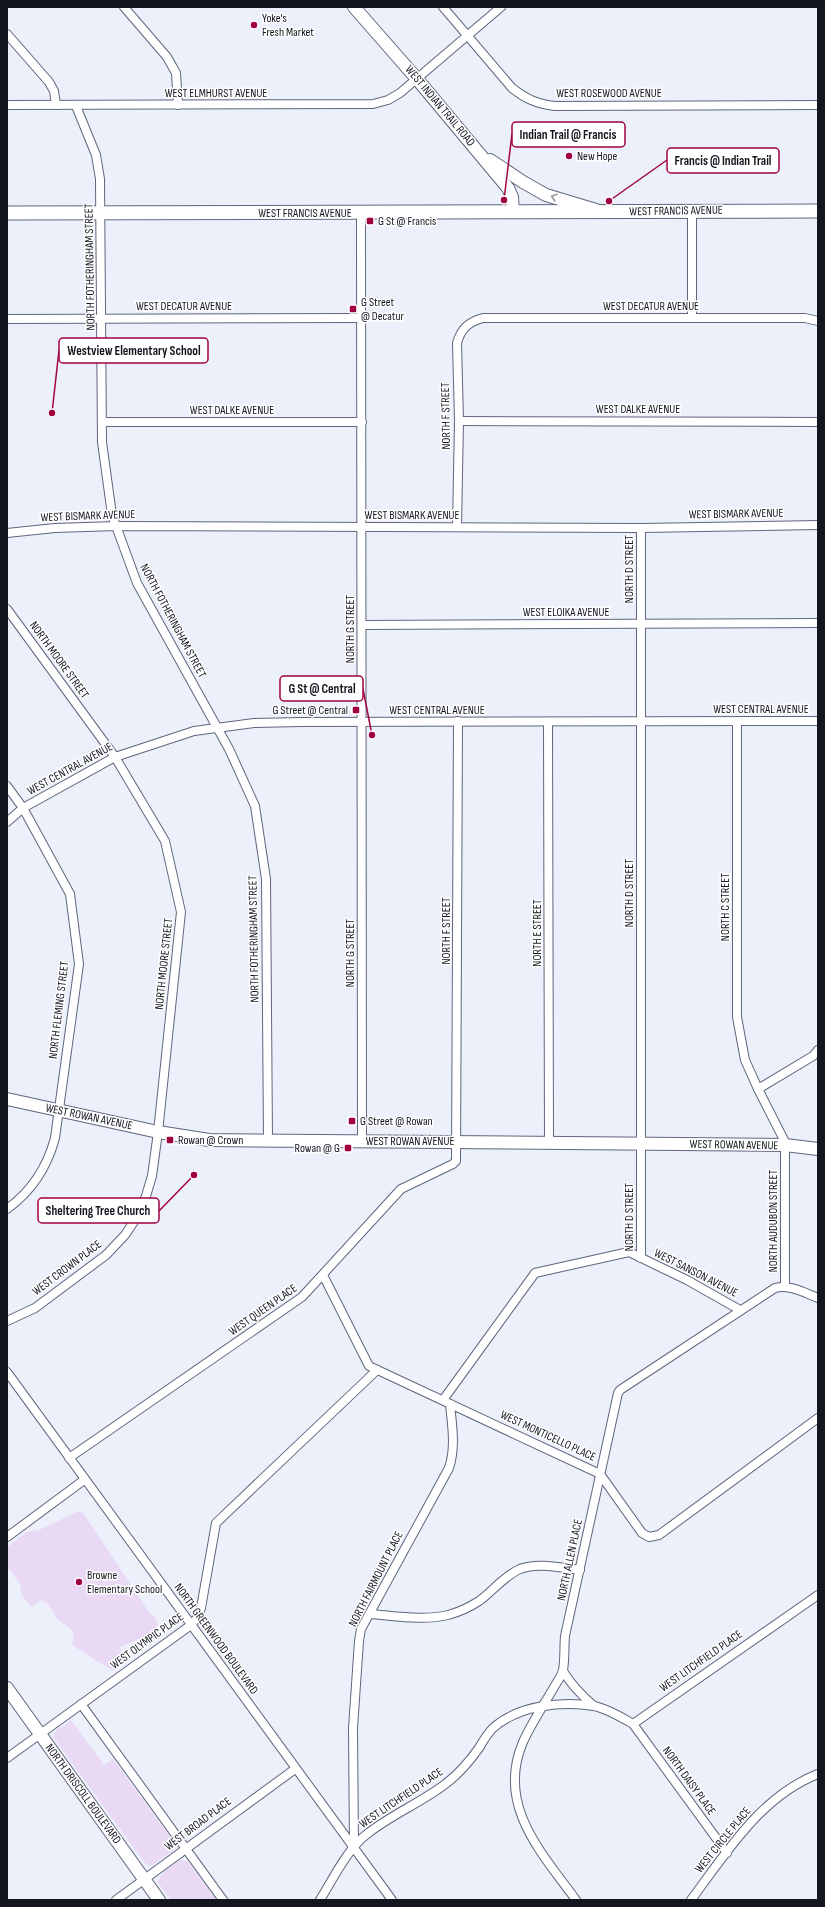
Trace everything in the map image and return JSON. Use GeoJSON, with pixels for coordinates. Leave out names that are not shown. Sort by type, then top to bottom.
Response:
{"type":"FeatureCollection","features":[{"type":"Feature","properties":{"kind":"main road","name":"WEST FRANCIS AVENUE"},"geometry":{"type":"LineString","coordinates":[[7,213],[818,211]]}},
{"type":"Feature","properties":{"kind":"street"},"geometry":{"type":"LineString","coordinates":[[124,7],[167,57],[176,73],[178,105]]}},
{"type":"Feature","properties":{"kind":"street","name":"WEST INDIAN TRAIL ROAD"},"geometry":{"type":"LineString","coordinates":[[354,7],[417,79],[508,188],[512,197],[513,212]]}},
{"type":"Feature","properties":{"kind":"street","name":"WEST ROSEWOOD AVENUE"},"geometry":{"type":"LineString","coordinates":[[443,7],[512,88],[524,97],[539,104],[555,106],[818,105]]}},
{"type":"Feature","properties":{"kind":"street","name":"WEST ELMHURST AVENUE"},"geometry":{"type":"LineString","coordinates":[[7,105],[373,104],[388,100],[400,93],[501,7]]}},
{"type":"Feature","properties":{"kind":"street"},"geometry":{"type":"LineString","coordinates":[[7,34],[49,82],[54,91],[56,105]]}},
{"type":"Feature","properties":{"kind":"street","name":"NORTH FOTHERINGHAM STREET"},"geometry":{"type":"LineString","coordinates":[[76,106],[96,154],[100,179],[102,213],[102,442],[112,515],[137,583],[229,749],[255,806],[266,879],[268,1141]]}},
{"type":"Feature","properties":{"kind":"street"},"geometry":{"type":"LineString","coordinates":[[480,154],[546,195],[604,212]]}},
{"type":"Feature","properties":{"kind":"street"},"geometry":{"type":"LineString","coordinates":[[692,211],[692,318]]}},
{"type":"Feature","properties":{"kind":"street","name":"NORTH G STREET"},"geometry":{"type":"LineString","coordinates":[[361,213],[363,722],[362,1141]]}},
{"type":"Feature","properties":{"kind":"street","name":"WEST DECATUR AVENUE"},"geometry":{"type":"LineString","coordinates":[[7,319],[361,318]]}},
{"type":"Feature","properties":{"kind":"street","name":"WEST DECATUR AVENUE"},"geometry":{"type":"LineString","coordinates":[[483,318],[805,318],[818,321]]}},
{"type":"Feature","properties":{"kind":"street","name":"NORTH F STREET"},"geometry":{"type":"LineString","coordinates":[[457,527],[459,421],[457,343],[460,333],[465,327],[473,321],[483,318]]}},
{"type":"Feature","properties":{"kind":"street","name":"WEST DALKE AVENUE"},"geometry":{"type":"LineString","coordinates":[[459,421],[818,422]]}},
{"type":"Feature","properties":{"kind":"street","name":"WEST DALKE AVENUE"},"geometry":{"type":"LineString","coordinates":[[102,422],[362,422]]}},
{"type":"Feature","properties":{"kind":"street","name":"WEST BISMARK AVENUE"},"geometry":{"type":"LineString","coordinates":[[7,533],[55,528],[117,526],[641,528],[818,525]]}},
{"type":"Feature","properties":{"kind":"street","name":"NORTH D STREET"},"geometry":{"type":"LineString","coordinates":[[641,528],[641,1258]]}},
{"type":"Feature","properties":{"kind":"street","name":"NORTH MOORE STREET"},"geometry":{"type":"LineString","coordinates":[[7,609],[114,757],[165,841],[181,912],[158,1132]]}},
{"type":"Feature","properties":{"kind":"street","name":"WEST ELOIKA AVENUE"},"geometry":{"type":"LineString","coordinates":[[362,625],[818,623]]}},
{"type":"Feature","properties":{"kind":"street","name":"NORTH F STREET"},"geometry":{"type":"LineString","coordinates":[[457,1142],[458,721]]}},
{"type":"Feature","properties":{"kind":"street","name":"NORTH C STREET"},"geometry":{"type":"LineString","coordinates":[[737,721],[737,1017],[745,1060],[758,1090]]}},
{"type":"Feature","properties":{"kind":"street","name":"WEST CENTRAL AVENUE"},"geometry":{"type":"LineString","coordinates":[[7,822],[23,808],[114,757],[194,731],[216,728],[268,722],[818,721]]}},
{"type":"Feature","properties":{"kind":"street","name":"NORTH E STREET"},"geometry":{"type":"LineString","coordinates":[[548,722],[550,1143]]}},
{"type":"Feature","properties":{"kind":"street","name":"NORTH FLEMING STREET"},"geometry":{"type":"LineString","coordinates":[[7,786],[23,808],[70,894],[78,964],[59,1111],[55,1138],[50,1157],[41,1175],[29,1190],[7,1209]]}},
{"type":"Feature","properties":{"kind":"street"},"geometry":{"type":"LineString","coordinates":[[758,1090],[813,1056],[818,1050]]}},
{"type":"Feature","properties":{"kind":"street","name":"NORTH AUDUBON STREET"},"geometry":{"type":"LineString","coordinates":[[758,1090],[784,1138],[785,1145],[783,1286]]}},
{"type":"Feature","properties":{"kind":"street","name":"WEST ROWAN AVENUE"},"geometry":{"type":"LineString","coordinates":[[7,1099],[158,1132],[209,1140],[785,1145],[818,1149]]}},
{"type":"Feature","properties":{"kind":"street","name":"WEST CROWN PLACE"},"geometry":{"type":"LineString","coordinates":[[7,1321],[35,1308],[106,1255],[125,1235],[137,1217],[146,1196],[152,1176],[158,1132]]}},
{"type":"Feature","properties":{"kind":"street","name":"WEST QUEEN PLACE"},"geometry":{"type":"LineString","coordinates":[[69,1458],[302,1298],[401,1189],[453,1164],[457,1157],[457,1142]]}},
{"type":"Feature","properties":{"kind":"street"},"geometry":{"type":"LineString","coordinates":[[447,1402],[533,1275],[626,1252],[641,1258]]}},
{"type":"Feature","properties":{"kind":"street","name":"WEST SANSON AVENUE"},"geometry":{"type":"LineString","coordinates":[[641,1258],[687,1280],[740,1310]]}},
{"type":"Feature","properties":{"kind":"street","name":"WEST MONTICELLO PLACE"},"geometry":{"type":"LineString","coordinates":[[323,1275],[366,1363],[377,1370],[600,1474],[642,1533],[649,1537],[654,1537],[818,1418]]}},
{"type":"Feature","properties":{"kind":"street"},"geometry":{"type":"LineString","coordinates":[[783,1286],[818,1298]]}},
{"type":"Feature","properties":{"kind":"street","name":"NORTH ALLEN PLACE"},"geometry":{"type":"LineString","coordinates":[[576,1900],[532,1839],[518,1808],[515,1790],[515,1774],[518,1757],[524,1742],[563,1671],[565,1636],[620,1390],[740,1310],[775,1288],[783,1286]]}},
{"type":"Feature","properties":{"kind":"street","name":"WEST OLYMPIC PLACE"},"geometry":{"type":"LineString","coordinates":[[7,1758],[191,1625],[197,1618],[201,1608],[216,1523],[377,1370]]}},
{"type":"Feature","properties":{"kind":"street","name":"NORTH GREENWOOD BOULEVARD"},"geometry":{"type":"LineString","coordinates":[[7,1372],[84,1480],[392,1900]]}},
{"type":"Feature","properties":{"kind":"street","name":"NORTH FAIRMOUNT PLACE"},"geometry":{"type":"LineString","coordinates":[[354,1847],[353,1728],[361,1629],[449,1468],[453,1446],[447,1402]]}},
{"type":"Feature","properties":{"kind":"street"},"geometry":{"type":"LineString","coordinates":[[7,1537],[84,1480]]}},
{"type":"Feature","properties":{"kind":"street"},"geometry":{"type":"LineString","coordinates":[[370,1614],[414,1618],[434,1618],[449,1615],[478,1601],[509,1575],[520,1569],[545,1566],[580,1570]]}},
{"type":"Feature","properties":{"kind":"street","name":"WEST LITCHFIELD PLACE"},"geometry":{"type":"LineString","coordinates":[[320,1900],[354,1847],[367,1834],[444,1786],[466,1765],[493,1729],[508,1718],[543,1707],[574,1704],[595,1707],[615,1714],[632,1724],[818,1595]]}},
{"type":"Feature","properties":{"kind":"street","name":"WEST LITCHFIELD PLACE"},"geometry":{"type":"LineString","coordinates":[[563,1671],[570,1684],[595,1707]]}},
{"type":"Feature","properties":{"kind":"street","name":"NORTH DRISCOLL BOULEVARD"},"geometry":{"type":"LineString","coordinates":[[7,1688],[159,1900]]}},
{"type":"Feature","properties":{"kind":"street"},"geometry":{"type":"LineString","coordinates":[[81,1704],[223,1900]]}},
{"type":"Feature","properties":{"kind":"street","name":"NORTH DAISY PLACE"},"geometry":{"type":"LineString","coordinates":[[632,1724],[727,1852]]}},
{"type":"Feature","properties":{"kind":"street","name":"WEST BROAD PLACE"},"geometry":{"type":"LineString","coordinates":[[116,1900],[295,1769]]}},
{"type":"Feature","properties":{"kind":"street","name":"WEST CIRCLE PLACE"},"geometry":{"type":"LineString","coordinates":[[691,1900],[747,1827],[768,1806],[788,1790],[818,1774]]}},
{"type":"Feature","properties":{"kind":"shaded area"},"geometry":{"type":"Polygon","coordinates":[[[79,1511],[83,1513],[148,1611],[156,1619],[157,1625],[155,1630],[119,1648],[127,1660],[113,1671],[72,1645],[72,1631],[56,1617],[46,1603],[41,1600],[31,1607],[22,1595],[20,1584],[7,1566],[7,1547],[27,1532],[39,1530],[79,1511]]]}},
{"type":"Feature","properties":{"kind":"shaded area"},"geometry":{"type":"Polygon","coordinates":[[[71,1720],[104,1765],[113,1759],[174,1842],[175,1849],[151,1866],[145,1863],[53,1737],[56,1731],[71,1720]]]}},
{"type":"Feature","properties":{"kind":"shaded area"},"geometry":{"type":"Polygon","coordinates":[[[179,1860],[187,1861],[216,1900],[171,1900],[158,1883],[163,1873],[179,1860]]]}},
{"type":"Feature","properties":{"kind":"place","name":"Yoke's Fresh Market"},"geometry":{"type":"Point","coordinates":[254,25]}},
{"type":"Feature","properties":{"kind":"place","name":"New Hope"},"geometry":{"type":"Point","coordinates":[569,156]}},
{"type":"Feature","properties":{"kind":"place","name":"Indian Trail @ Francis"},"geometry":{"type":"Point","coordinates":[504,200]}},
{"type":"Feature","properties":{"kind":"place","name":"Francis @ Indian Trail"},"geometry":{"type":"Point","coordinates":[609,201]}},
{"type":"Feature","properties":{"kind":"place","name":"G St @ Francis"},"geometry":{"type":"Point","coordinates":[370,221]}},
{"type":"Feature","properties":{"kind":"place","name":"G Street @ Decatur"},"geometry":{"type":"Point","coordinates":[353,309]}},
{"type":"Feature","properties":{"kind":"place","name":"Westview Elementary School"},"geometry":{"type":"Point","coordinates":[52,413]}},
{"type":"Feature","properties":{"kind":"place","name":"G Street @ Central"},"geometry":{"type":"Point","coordinates":[356,710]}},
{"type":"Feature","properties":{"kind":"place","name":"G St @ Central"},"geometry":{"type":"Point","coordinates":[372,735]}},
{"type":"Feature","properties":{"kind":"place","name":"G Street @ Rowan"},"geometry":{"type":"Point","coordinates":[352,1121]}},
{"type":"Feature","properties":{"kind":"place","name":"Rowan @ Crown"},"geometry":{"type":"Point","coordinates":[170,1140]}},
{"type":"Feature","properties":{"kind":"place","name":"Rowan @ G"},"geometry":{"type":"Point","coordinates":[348,1148]}},
{"type":"Feature","properties":{"kind":"place","name":"Sheltering Tree Church"},"geometry":{"type":"Point","coordinates":[194,1175]}},
{"type":"Feature","properties":{"kind":"place","name":"Browne Elementary School"},"geometry":{"type":"Point","coordinates":[79,1582]}}]}
